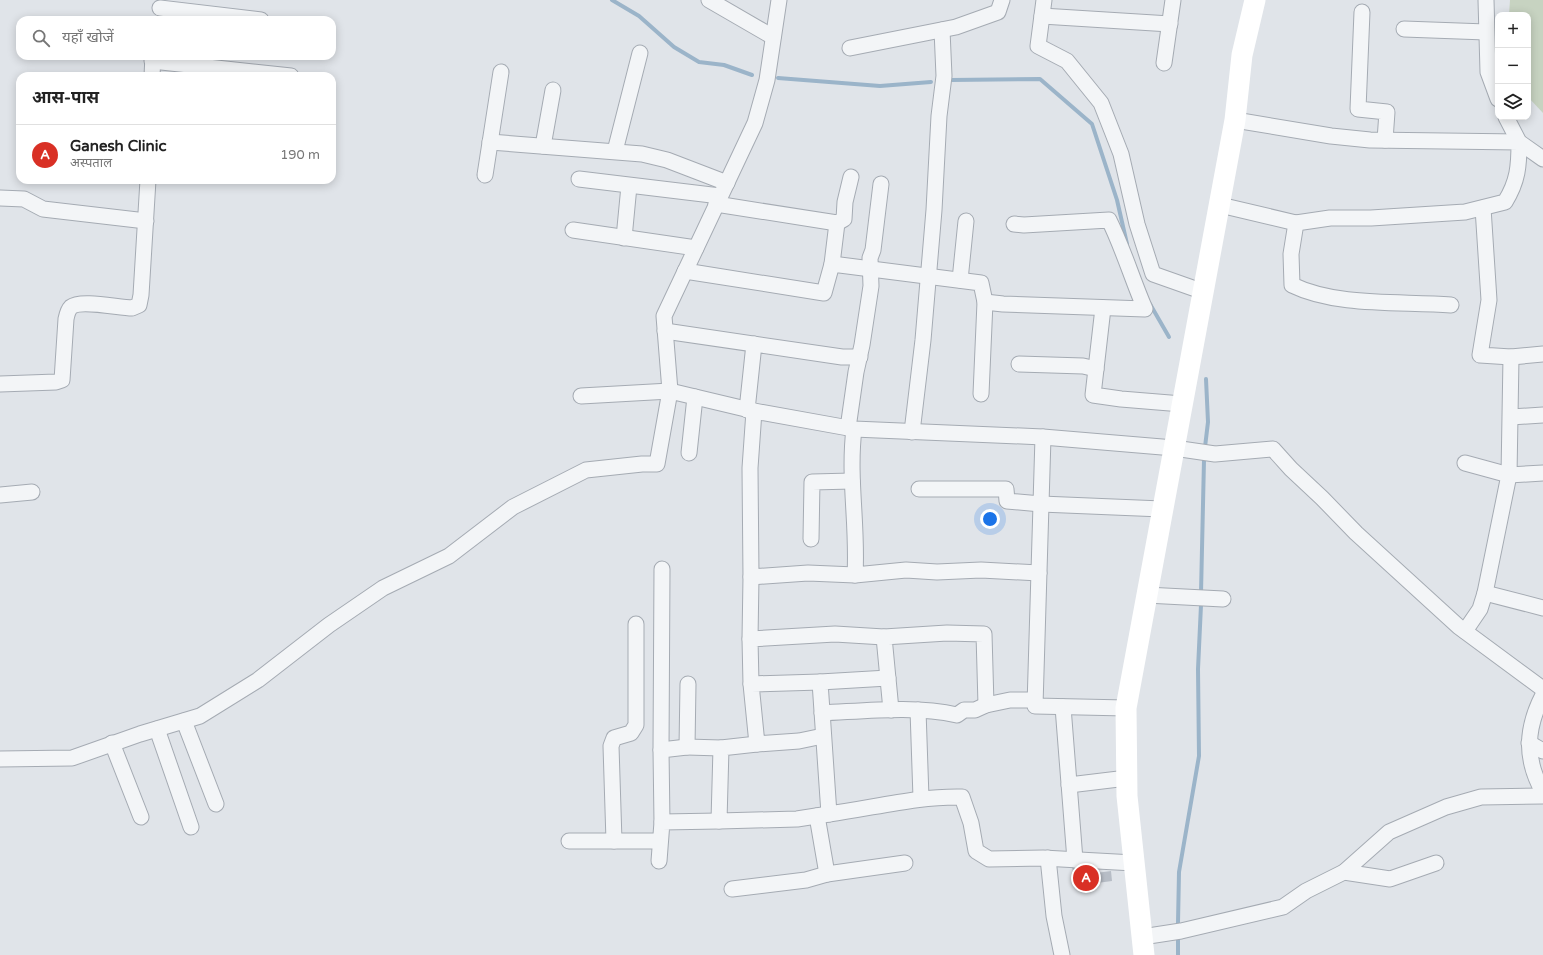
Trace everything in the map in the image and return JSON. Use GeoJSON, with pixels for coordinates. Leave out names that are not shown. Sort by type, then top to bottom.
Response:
{"type":"FeatureCollection","features":[{"type":"Feature","properties":{"kind":"street"},"geometry":{"type":"LineString","coordinates":[[709,0],[773,37]]}},
{"type":"Feature","properties":{"kind":"street"},"geometry":{"type":"LineString","coordinates":[[0,759],[72,758],[112,743],[200,716],[258,680],[329,625],[384,588],[449,556],[513,507],[586,470],[642,464],[657,464],[670,391],[664,316],[755,123],[767,80],[779,0]]}},
{"type":"Feature","properties":{"kind":"street"},"geometry":{"type":"LineString","coordinates":[[850,48],[956,27],[998,12],[1002,0]]}},
{"type":"Feature","properties":{"kind":"street"},"geometry":{"type":"LineString","coordinates":[[1044,0],[1038,46],[1067,61],[1101,102],[1121,154],[1137,224],[1153,274],[1204,292]]}},
{"type":"Feature","properties":{"kind":"street"},"geometry":{"type":"LineString","coordinates":[[1164,63],[1173,0]]}},
{"type":"Feature","properties":{"kind":"street"},"geometry":{"type":"LineString","coordinates":[[1255,0],[1242,55],[1235,120],[1220,205],[1126,708],[1127,778],[1143,946],[1181,931],[1284,907],[1306,891],[1344,872],[1389,832],[1446,807],[1481,797],[1543,796]]}},
{"type":"Feature","properties":{"kind":"street"},"geometry":{"type":"LineString","coordinates":[[1486,0],[1488,72],[1495,91]]}},
{"type":"Feature","properties":{"kind":"street"},"geometry":{"type":"LineString","coordinates":[[160,9],[224,16]]}},
{"type":"Feature","properties":{"kind":"street"},"geometry":{"type":"LineString","coordinates":[[1362,12],[1358,109],[1387,112],[1385,140]]}},
{"type":"Feature","properties":{"kind":"street"},"geometry":{"type":"LineString","coordinates":[[1042,16],[1170,24]]}},
{"type":"Feature","properties":{"kind":"street"},"geometry":{"type":"LineString","coordinates":[[1404,29],[1486,32]]}},
{"type":"Feature","properties":{"kind":"street"},"geometry":{"type":"LineString","coordinates":[[912,432],[923,340],[927,276],[934,210],[939,116],[944,76],[942,30]]}},
{"type":"Feature","properties":{"kind":"street"},"geometry":{"type":"LineString","coordinates":[[615,151],[640,53]]}},
{"type":"Feature","properties":{"kind":"street"},"geometry":{"type":"LineString","coordinates":[[152,60],[152,72]]}},
{"type":"Feature","properties":{"kind":"street"},"geometry":{"type":"LineString","coordinates":[[167,60],[260,72]]}},
{"type":"Feature","properties":{"kind":"street"},"geometry":{"type":"LineString","coordinates":[[485,175],[501,72]]}},
{"type":"Feature","properties":{"kind":"street"},"geometry":{"type":"LineString","coordinates":[[543,146],[553,90]]}},
{"type":"Feature","properties":{"kind":"street"},"geometry":{"type":"LineString","coordinates":[[1235,120],[1331,136],[1385,140],[1519,142]]}},
{"type":"Feature","properties":{"kind":"street"},"geometry":{"type":"LineString","coordinates":[[1508,120],[1519,142],[1543,159]]}},
{"type":"Feature","properties":{"kind":"street"},"geometry":{"type":"LineString","coordinates":[[490,142],[615,151],[656,157],[727,183]]}},
{"type":"Feature","properties":{"kind":"street"},"geometry":{"type":"LineString","coordinates":[[1220,205],[1296,223],[1330,218],[1445,214],[1484,208],[1505,202],[1513,189],[1519,168],[1519,142]]}},
{"type":"Feature","properties":{"kind":"street"},"geometry":{"type":"LineString","coordinates":[[579,180],[718,200],[837,223],[844,219],[845,202],[851,177]]}},
{"type":"Feature","properties":{"kind":"street"},"geometry":{"type":"LineString","coordinates":[[0,384],[56,382],[62,380],[66,319],[72,306],[82,304],[132,308],[139,305],[141,295],[148,184]]}},
{"type":"Feature","properties":{"kind":"street"},"geometry":{"type":"LineString","coordinates":[[855,575],[857,545],[852,482],[851,429],[871,286],[870,269],[882,184]]}},
{"type":"Feature","properties":{"kind":"street"},"geometry":{"type":"LineString","coordinates":[[624,238],[629,186]]}},
{"type":"Feature","properties":{"kind":"street"},"geometry":{"type":"LineString","coordinates":[[0,198],[24,199],[43,209],[146,221]]}},
{"type":"Feature","properties":{"kind":"street"},"geometry":{"type":"LineString","coordinates":[[1484,208],[1489,300],[1480,355],[1511,357],[1543,354]]}},
{"type":"Feature","properties":{"kind":"street"},"geometry":{"type":"LineString","coordinates":[[985,302],[1103,308],[1145,308],[1109,220],[1024,225],[1014,224]]}},
{"type":"Feature","properties":{"kind":"street"},"geometry":{"type":"LineString","coordinates":[[960,280],[966,221]]}},
{"type":"Feature","properties":{"kind":"street"},"geometry":{"type":"LineString","coordinates":[[685,271],[824,293],[832,264],[837,223]]}},
{"type":"Feature","properties":{"kind":"street"},"geometry":{"type":"LineString","coordinates":[[1296,223],[1291,254],[1292,285],[1308,293],[1326,297],[1366,301],[1451,305]]}},
{"type":"Feature","properties":{"kind":"street"},"geometry":{"type":"LineString","coordinates":[[573,230],[696,248]]}},
{"type":"Feature","properties":{"kind":"street"},"geometry":{"type":"LineString","coordinates":[[832,264],[981,283],[985,302],[981,394]]}},
{"type":"Feature","properties":{"kind":"street"},"geometry":{"type":"LineString","coordinates":[[1103,308],[1093,395],[1182,404]]}},
{"type":"Feature","properties":{"kind":"street"},"geometry":{"type":"LineString","coordinates":[[665,331],[842,357],[860,357]]}},
{"type":"Feature","properties":{"kind":"street"},"geometry":{"type":"LineString","coordinates":[[754,344],[750,468],[750,639],[751,684],[757,744]]}},
{"type":"Feature","properties":{"kind":"street"},"geometry":{"type":"LineString","coordinates":[[1465,631],[1480,609],[1485,593],[1509,475],[1511,357]]}},
{"type":"Feature","properties":{"kind":"street"},"geometry":{"type":"LineString","coordinates":[[1019,364],[1083,366],[1096,369]]}},
{"type":"Feature","properties":{"kind":"street"},"geometry":{"type":"LineString","coordinates":[[581,396],[670,391],[751,410],[851,429],[1043,437],[1174,448],[1215,454],[1273,449],[1291,469],[1356,533],[1465,631],[1543,689]]}},
{"type":"Feature","properties":{"kind":"street"},"geometry":{"type":"LineString","coordinates":[[689,453],[695,397]]}},
{"type":"Feature","properties":{"kind":"street"},"geometry":{"type":"LineString","coordinates":[[1511,418],[1543,415]]}},
{"type":"Feature","properties":{"kind":"street"},"geometry":{"type":"LineString","coordinates":[[1043,437],[1035,706],[1126,708]]}},
{"type":"Feature","properties":{"kind":"street"},"geometry":{"type":"LineString","coordinates":[[1465,463],[1509,475],[1543,473]]}},
{"type":"Feature","properties":{"kind":"street"},"geometry":{"type":"LineString","coordinates":[[811,539],[812,482],[852,482]]}},
{"type":"Feature","properties":{"kind":"street"},"geometry":{"type":"LineString","coordinates":[[919,489],[1006,488],[1007,501],[1041,504],[1162,509]]}},
{"type":"Feature","properties":{"kind":"street"},"geometry":{"type":"LineString","coordinates":[[0,495],[32,492]]}},
{"type":"Feature","properties":{"kind":"street"},"geometry":{"type":"LineString","coordinates":[[659,860],[662,822],[662,569]]}},
{"type":"Feature","properties":{"kind":"street"},"geometry":{"type":"LineString","coordinates":[[751,577],[808,573],[855,575],[906,570],[938,572],[981,570],[1039,573]]}},
{"type":"Feature","properties":{"kind":"street"},"geometry":{"type":"LineString","coordinates":[[1485,593],[1543,608]]}},
{"type":"Feature","properties":{"kind":"street"},"geometry":{"type":"LineString","coordinates":[[1146,595],[1223,599]]}},
{"type":"Feature","properties":{"kind":"street"},"geometry":{"type":"LineString","coordinates":[[614,841],[611,746],[614,738],[631,733],[636,725],[636,624]]}},
{"type":"Feature","properties":{"kind":"street"},"geometry":{"type":"LineString","coordinates":[[750,639],[835,634],[884,637],[947,633],[984,634],[986,704]]}},
{"type":"Feature","properties":{"kind":"street"},"geometry":{"type":"LineString","coordinates":[[884,637],[891,710]]}},
{"type":"Feature","properties":{"kind":"street"},"geometry":{"type":"LineString","coordinates":[[751,684],[888,678]]}},
{"type":"Feature","properties":{"kind":"street"},"geometry":{"type":"LineString","coordinates":[[820,682],[823,736],[823,815],[827,874]]}},
{"type":"Feature","properties":{"kind":"street"},"geometry":{"type":"LineString","coordinates":[[687,747],[688,684]]}},
{"type":"Feature","properties":{"kind":"street"},"geometry":{"type":"LineString","coordinates":[[1543,695],[1534,713],[1528,750],[1538,782],[1543,792]]}},
{"type":"Feature","properties":{"kind":"street"},"geometry":{"type":"LineString","coordinates":[[822,714],[918,710],[944,712],[957,715],[964,710],[975,710],[986,704],[1010,700],[1035,700]]}},
{"type":"Feature","properties":{"kind":"street"},"geometry":{"type":"LineString","coordinates":[[1063,707],[1075,860]]}},
{"type":"Feature","properties":{"kind":"street"},"geometry":{"type":"LineString","coordinates":[[918,710],[921,798]]}},
{"type":"Feature","properties":{"kind":"street"},"geometry":{"type":"LineString","coordinates":[[184,721],[216,804]]}},
{"type":"Feature","properties":{"kind":"street"},"geometry":{"type":"LineString","coordinates":[[157,729],[191,827]]}},
{"type":"Feature","properties":{"kind":"street"},"geometry":{"type":"LineString","coordinates":[[661,750],[687,747],[721,748],[799,741],[823,736]]}},
{"type":"Feature","properties":{"kind":"street"},"geometry":{"type":"LineString","coordinates":[[112,743],[141,818]]}},
{"type":"Feature","properties":{"kind":"street"},"geometry":{"type":"LineString","coordinates":[[1529,743],[1543,751]]}},
{"type":"Feature","properties":{"kind":"street"},"geometry":{"type":"LineString","coordinates":[[719,821],[721,748]]}},
{"type":"Feature","properties":{"kind":"street"},"geometry":{"type":"LineString","coordinates":[[1069,785],[1127,778]]}},
{"type":"Feature","properties":{"kind":"street"},"geometry":{"type":"LineString","coordinates":[[662,822],[782,820],[872,808],[921,798],[962,797],[971,823],[976,851],[989,859],[1048,858],[1134,863]]}},
{"type":"Feature","properties":{"kind":"street"},"geometry":{"type":"LineString","coordinates":[[570,841],[660,841]]}},
{"type":"Feature","properties":{"kind":"street"},"geometry":{"type":"LineString","coordinates":[[1048,858],[1054,916],[1062,955]]}},
{"type":"Feature","properties":{"kind":"street"},"geometry":{"type":"LineString","coordinates":[[732,889],[806,880],[827,874],[905,863]]}},
{"type":"Feature","properties":{"kind":"street"},"geometry":{"type":"LineString","coordinates":[[1344,872],[1390,878],[1436,863]]}},
{"type":"Feature","properties":{"kind":"green space"},"geometry":{"type":"Polygon","coordinates":[[[1510,0],[1543,0],[1543,113],[1531,100],[1531,12],[1509,12],[1510,0]]]}},
{"type":"Feature","properties":{"kind":"building"},"geometry":{"type":"Polygon","coordinates":[[[1095,863],[1096,873],[1111,871],[1112,881],[1075,886],[1072,866],[1095,863]]]}},
{"type":"Feature","properties":{"kind":"waterway"},"geometry":{"type":"LineString","coordinates":[[612,0],[639,16],[674,47],[699,62],[724,65],[752,75]]}},
{"type":"Feature","properties":{"kind":"waterway"},"geometry":{"type":"LineString","coordinates":[[778,78],[880,86],[931,82]]}},
{"type":"Feature","properties":{"kind":"waterway"},"geometry":{"type":"LineString","coordinates":[[951,80],[1040,79],[1092,124],[1117,200],[1127,244]]}},
{"type":"Feature","properties":{"kind":"waterway"},"geometry":{"type":"LineString","coordinates":[[1150,304],[1169,337]]}},
{"type":"Feature","properties":{"kind":"waterway"},"geometry":{"type":"LineString","coordinates":[[1205,447],[1208,422],[1206,379]]}},
{"type":"Feature","properties":{"kind":"waterway"},"geometry":{"type":"LineString","coordinates":[[1201,593],[1204,460]]}},
{"type":"Feature","properties":{"kind":"waterway"},"geometry":{"type":"LineString","coordinates":[[1178,923],[1179,872],[1199,756],[1198,669],[1201,605]]}},
{"type":"Feature","properties":{"kind":"waterway"},"geometry":{"type":"LineString","coordinates":[[1178,937],[1178,955]]}},
{"type":"Feature","properties":{"kind":"place","name":"Ganesh Clinic"},"geometry":{"type":"Point","coordinates":[1086,878]}}]}
